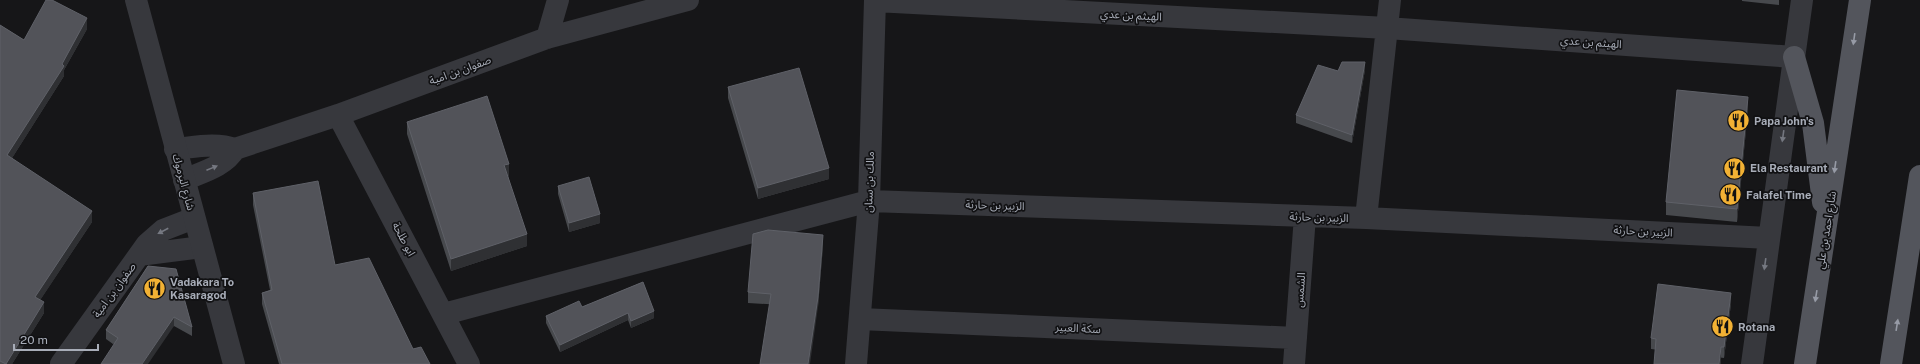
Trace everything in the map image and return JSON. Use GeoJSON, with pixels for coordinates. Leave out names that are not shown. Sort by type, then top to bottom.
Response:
{"type":"FeatureCollection","features":[{"type":"Feature","properties":{"kind":"main road","name":"شارع احمد بن علي"},"geometry":{"type":"LineString","coordinates":[[1805,364],[1860,0]]}},
{"type":"Feature","properties":{"kind":"main road"},"geometry":{"type":"LineString","coordinates":[[1794,57],[1813,123],[1826,230]]}},
{"type":"Feature","properties":{"kind":"main road"},"geometry":{"type":"LineString","coordinates":[[1891,364],[1920,176]]}},
{"type":"Feature","properties":{"kind":"street","name":"شارع اليرموك"},"geometry":{"type":"LineString","coordinates":[[136,0],[234,364]]}},
{"type":"Feature","properties":{"kind":"street"},"geometry":{"type":"LineString","coordinates":[[547,38],[558,0]]}},
{"type":"Feature","properties":{"kind":"street","name":"صفوان بن امية"},"geometry":{"type":"LineString","coordinates":[[175,149],[216,145],[235,149],[338,115],[547,38],[688,0]]}},
{"type":"Feature","properties":{"kind":"street"},"geometry":{"type":"LineString","coordinates":[[1366,218],[1390,0]]}},
{"type":"Feature","properties":{"kind":"street"},"geometry":{"type":"LineString","coordinates":[[1752,364],[1802,0]]}},
{"type":"Feature","properties":{"kind":"street","name":"الهيثم بن عدي"},"geometry":{"type":"LineString","coordinates":[[875,1],[1387,28],[1794,57]]}},
{"type":"Feature","properties":{"kind":"street","name":"مالك بن سنان"},"geometry":{"type":"LineString","coordinates":[[856,364],[869,201],[875,1]]}},
{"type":"Feature","properties":{"kind":"street","name":"ابو طلحة"},"geometry":{"type":"LineString","coordinates":[[338,115],[469,364]]}},
{"type":"Feature","properties":{"kind":"street"},"geometry":{"type":"LineString","coordinates":[[184,180],[221,165],[230,157],[235,149]]}},
{"type":"Feature","properties":{"kind":"street","name":"الزبير بن حارثة"},"geometry":{"type":"LineString","coordinates":[[444,314],[869,201],[1366,218],[1769,238]]}},
{"type":"Feature","properties":{"kind":"street","name":"الشمس"},"geometry":{"type":"LineString","coordinates":[[1294,364],[1305,216]]}},
{"type":"Feature","properties":{"kind":"street","name":"صفوان بن امية"},"geometry":{"type":"LineString","coordinates":[[61,364],[139,254],[155,235],[194,218]]}},
{"type":"Feature","properties":{"kind":"street","name":"صفوان بن امية"},"geometry":{"type":"LineString","coordinates":[[139,254],[202,248]]}},
{"type":"Feature","properties":{"kind":"street","name":"سكة العبير"},"geometry":{"type":"LineString","coordinates":[[860,319],[1296,338]]}},
{"type":"Feature","properties":{"kind":"building"},"geometry":{"type":"Polygon","coordinates":[[[46,0],[52,0],[87,18],[62,64],[64,66],[7,155],[92,211],[35,297],[44,302],[6,364],[0,361],[0,25],[24,40],[46,0]]]}},
{"type":"Feature","properties":{"kind":"building"},"geometry":{"type":"Polygon","coordinates":[[[1342,62],[1365,62],[1352,135],[1296,115],[1318,65],[1338,71],[1342,62]]]}},
{"type":"Feature","properties":{"kind":"building"},"geometry":{"type":"Polygon","coordinates":[[[799,68],[829,168],[758,188],[728,87],[799,68]]]}},
{"type":"Feature","properties":{"kind":"building"},"geometry":{"type":"Polygon","coordinates":[[[1677,90],[1748,97],[1737,209],[1666,202],[1677,90]]]}},
{"type":"Feature","properties":{"kind":"building"},"geometry":{"type":"Polygon","coordinates":[[[487,96],[509,164],[504,165],[527,234],[451,259],[407,122],[487,96]]]}},
{"type":"Feature","properties":{"kind":"building"},"geometry":{"type":"Polygon","coordinates":[[[589,177],[600,214],[569,223],[558,186],[589,177]]]}},
{"type":"Feature","properties":{"kind":"building"},"geometry":{"type":"Polygon","coordinates":[[[318,181],[335,265],[369,258],[413,349],[421,347],[430,364],[282,364],[262,293],[272,290],[253,193],[318,181]]]}},
{"type":"Feature","properties":{"kind":"building"},"geometry":{"type":"Polygon","coordinates":[[[768,230],[823,235],[818,297],[808,364],[760,364],[771,294],[748,292],[753,234],[768,230]]]}},
{"type":"Feature","properties":{"kind":"building"},"geometry":{"type":"Polygon","coordinates":[[[148,266],[176,269],[192,327],[174,317],[142,364],[101,364],[118,338],[106,330],[148,266]]]}},
{"type":"Feature","properties":{"kind":"building"},"geometry":{"type":"Polygon","coordinates":[[[643,282],[654,311],[631,321],[628,313],[560,345],[546,316],[579,301],[582,307],[643,282]]]}},
{"type":"Feature","properties":{"kind":"building"},"geometry":{"type":"Polygon","coordinates":[[[1658,284],[1731,293],[1724,347],[1721,347],[1719,364],[1654,364],[1656,339],[1651,338],[1658,284]]]}},
{"type":"Feature","properties":{"kind":"place","name":"Papa John's"},"geometry":{"type":"Point","coordinates":[1738,121]}},
{"type":"Feature","properties":{"kind":"place","name":"Ela Restaurant"},"geometry":{"type":"Point","coordinates":[1735,168]}},
{"type":"Feature","properties":{"kind":"place","name":"Falafel Time"},"geometry":{"type":"Point","coordinates":[1731,195]}},
{"type":"Feature","properties":{"kind":"place","name":"Vadakara To Kasaragod"},"geometry":{"type":"Point","coordinates":[154,288]}},
{"type":"Feature","properties":{"kind":"place","name":"Rotana"},"geometry":{"type":"Point","coordinates":[1722,327]}}]}
